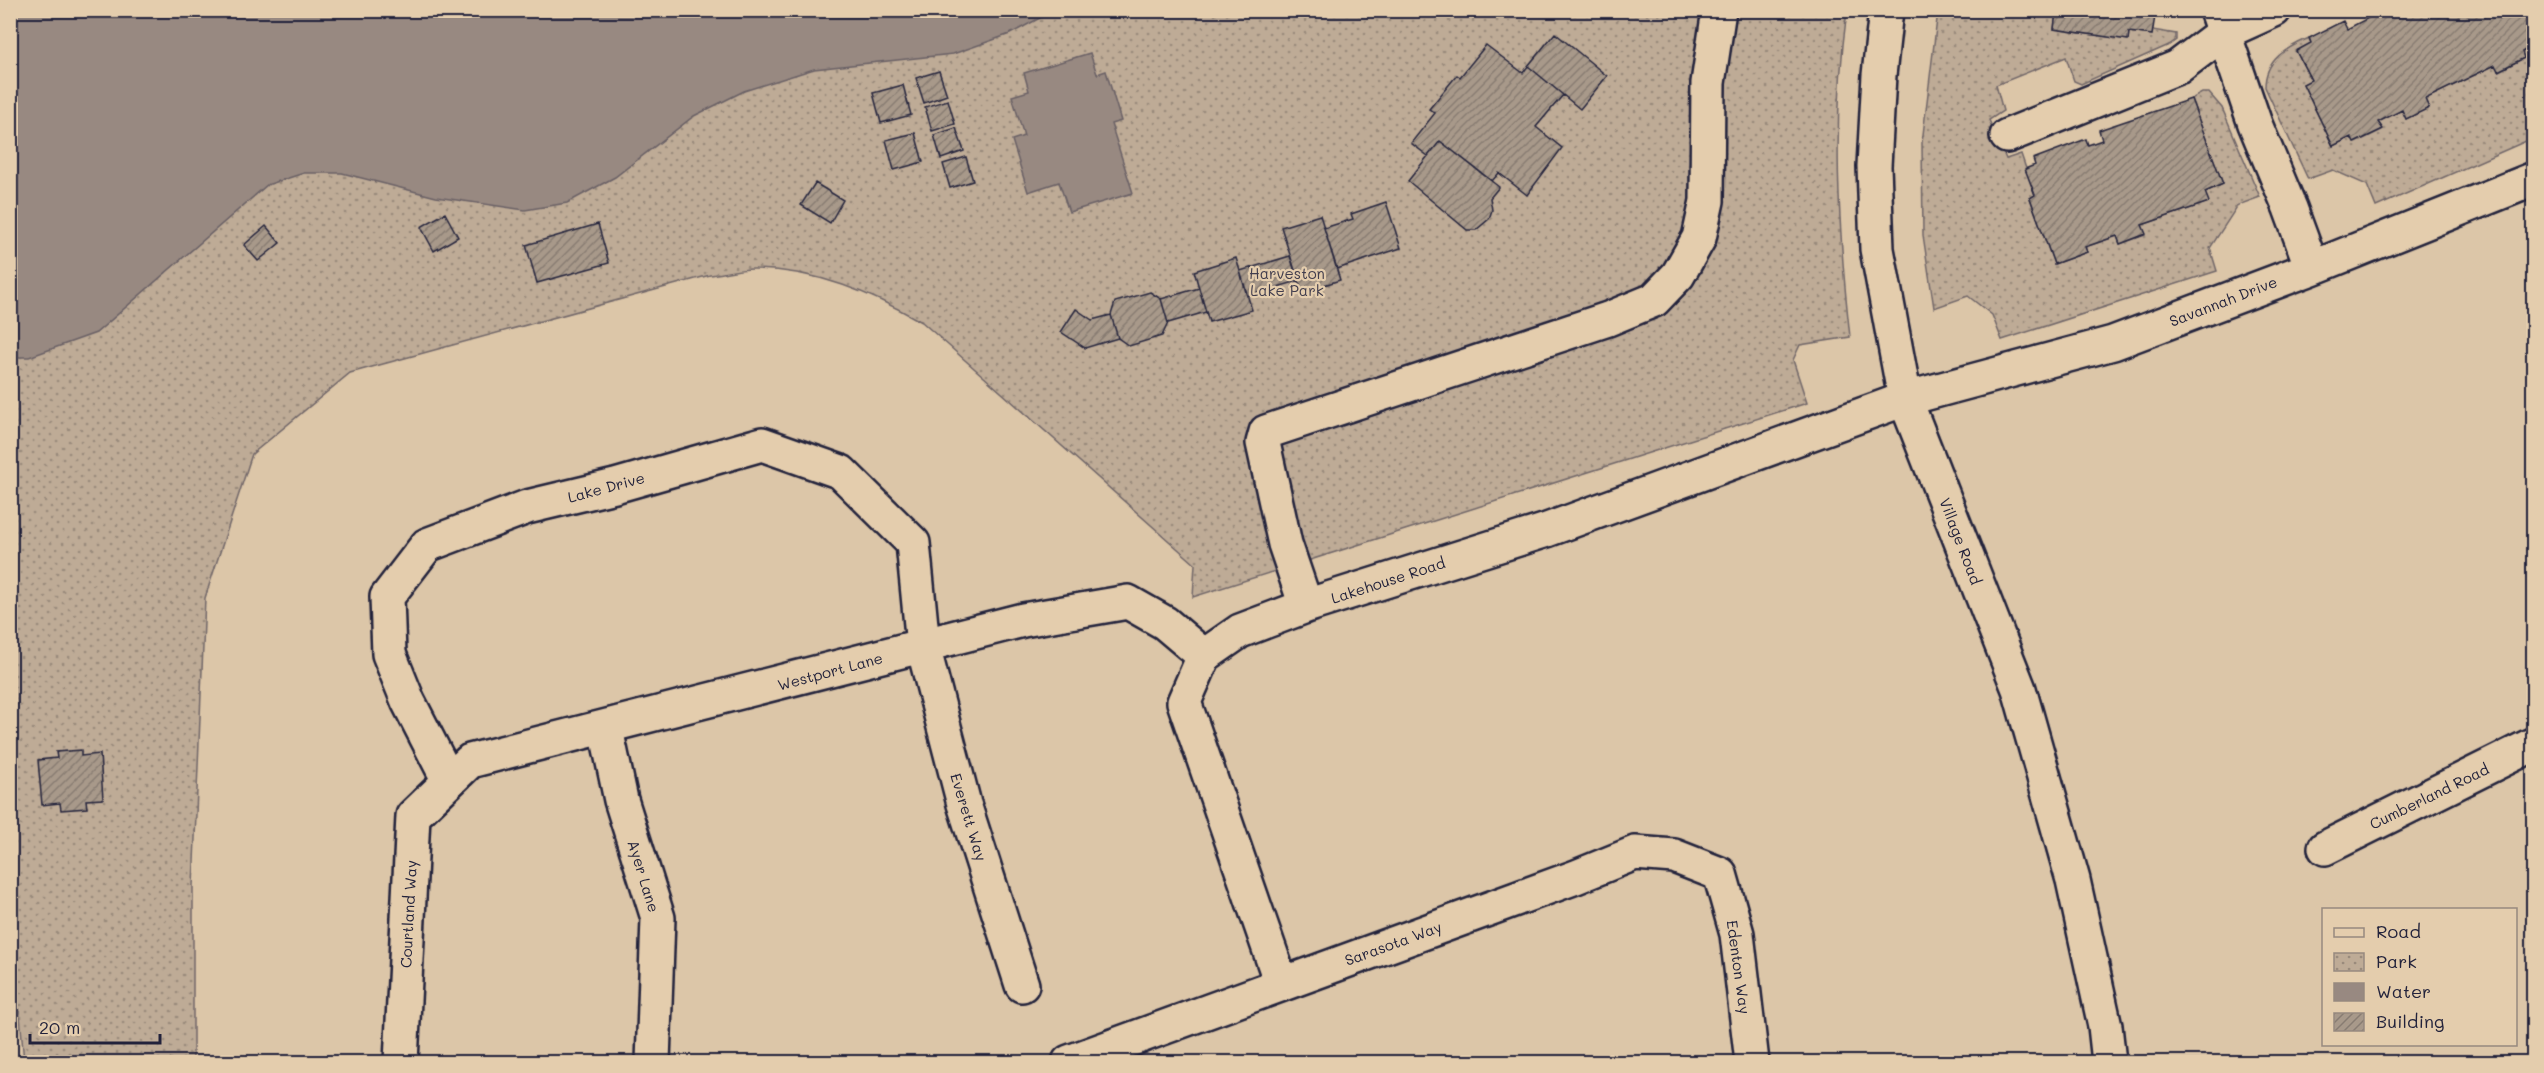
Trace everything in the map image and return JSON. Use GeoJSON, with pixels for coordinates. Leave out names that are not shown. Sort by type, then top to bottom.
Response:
{"type":"FeatureCollection","features":[{"type":"Feature","properties":{"kind":"street"},"geometry":{"type":"LineString","coordinates":[[1306,606],[1283,533],[1263,443],[1266,432],[1608,319],[1654,300],[1678,275],[1699,238],[1707,201],[1708,83],[1719,10]]}},
{"type":"Feature","properties":{"kind":"street","name":"Village Road"},"geometry":{"type":"LineString","coordinates":[[1886,10],[1879,75],[1874,166],[1877,249],[1905,399],[2019,689],[2073,880],[2105,1026],[2109,1062]]}},
{"type":"Feature","properties":{"kind":"street"},"geometry":{"type":"LineString","coordinates":[[2007,136],[2178,67],[2220,22],[2274,10]]}},
{"type":"Feature","properties":{"kind":"street"},"geometry":{"type":"LineString","coordinates":[[2220,22],[2255,124],[2312,268]]}},
{"type":"Feature","properties":{"kind":"street","name":"Savannah Drive"},"geometry":{"type":"LineString","coordinates":[[1905,399],[2114,343],[2312,268],[2534,179]]}},
{"type":"Feature","properties":{"kind":"street","name":"Lakehouse Road"},"geometry":{"type":"LineString","coordinates":[[1204,656],[1240,631],[1306,606],[1547,530],[1905,399]]}},
{"type":"Feature","properties":{"kind":"street","name":"Lake Drive"},"geometry":{"type":"LineString","coordinates":[[449,781],[408,701],[389,654],[387,597],[427,545],[527,507],[615,486],[762,444],[774,448],[841,472],[913,543],[923,646]]}},
{"type":"Feature","properties":{"kind":"street","name":"Westport Lane"},"geometry":{"type":"LineString","coordinates":[[449,781],[470,761],[606,729],[1023,620],[1128,602],[1165,623],[1204,656]]}},
{"type":"Feature","properties":{"kind":"street","name":"Everett Way"},"geometry":{"type":"LineString","coordinates":[[923,646],[964,804],[1022,985]]}},
{"type":"Feature","properties":{"kind":"street"},"geometry":{"type":"LineString","coordinates":[[1204,656],[1184,702],[1281,983]]}},
{"type":"Feature","properties":{"kind":"street","name":"Ayer Lane"},"geometry":{"type":"LineString","coordinates":[[606,729],[621,800],[658,918],[653,1062]]}},
{"type":"Feature","properties":{"kind":"street","name":"Cumberland Road"},"geometry":{"type":"LineString","coordinates":[[2325,848],[2534,744]]}},
{"type":"Feature","properties":{"kind":"street","name":"Courtland Way"},"geometry":{"type":"LineString","coordinates":[[401,1062],[413,816],[449,781]]}},
{"type":"Feature","properties":{"kind":"street","name":"Sarasota Way"},"geometry":{"type":"LineString","coordinates":[[1068,1062],[1576,877],[1635,852],[1674,856],[1720,874]]}},
{"type":"Feature","properties":{"kind":"street","name":"Edenton Way"},"geometry":{"type":"LineString","coordinates":[[1720,874],[1737,934],[1752,1062]]}},
{"type":"Feature","properties":{"kind":"green space","name":"Harveston Lake Park"},"geometry":{"type":"Polygon","coordinates":[[[11,11],[1847,11],[1839,92],[1838,174],[1842,255],[1850,337],[1800,345],[1793,360],[1807,403],[1193,597],[1195,564],[922,322],[863,293],[822,279],[779,270],[756,269],[710,275],[350,373],[252,454],[205,598],[193,886],[193,1062],[24,1062],[20,1015],[11,972],[11,11]]]}},
{"type":"Feature","properties":{"kind":"green space"},"geometry":{"type":"Polygon","coordinates":[[[1938,11],[2056,12],[2054,29],[2128,40],[2129,32],[2152,35],[2153,30],[2176,34],[2176,40],[2169,45],[2081,84],[2074,81],[2066,57],[1996,85],[2003,111],[1989,120],[2006,159],[2021,154],[2035,195],[2030,198],[2054,264],[2087,252],[2085,247],[2117,236],[2120,244],[2145,235],[2142,225],[2208,202],[2205,192],[2223,184],[2191,99],[2202,93],[2209,93],[2222,108],[2260,197],[2238,205],[2210,248],[2217,271],[2002,340],[1992,315],[1968,296],[1934,308],[1923,235],[1922,143],[1938,11]]]}},
{"type":"Feature","properties":{"kind":"green space"},"geometry":{"type":"Polygon","coordinates":[[[2309,38],[2311,43],[2296,51],[2311,80],[2303,84],[2333,146],[2351,137],[2355,143],[2382,130],[2378,122],[2402,110],[2406,119],[2428,108],[2425,99],[2495,65],[2499,71],[2524,58],[2522,52],[2533,46],[2533,138],[2376,207],[2367,185],[2333,170],[2308,179],[2265,87],[2269,69],[2278,56],[2309,38]]]}},
{"type":"Feature","properties":{"kind":"water"},"geometry":{"type":"Polygon","coordinates":[[[11,10],[1053,11],[1010,34],[953,54],[814,69],[744,91],[694,116],[615,177],[567,203],[525,210],[436,197],[342,173],[304,173],[267,185],[96,333],[29,357],[11,357],[11,10]]]}},
{"type":"Feature","properties":{"kind":"water"},"geometry":{"type":"Polygon","coordinates":[[[1090,53],[1097,74],[1106,71],[1121,121],[1111,124],[1133,193],[1069,212],[1059,182],[1028,192],[1012,140],[1024,136],[1012,96],[1029,91],[1024,73],[1090,53]]]}},
{"type":"Feature","properties":{"kind":"building"},"geometry":{"type":"Polygon","coordinates":[[[2156,10],[2152,35],[2129,32],[2128,40],[2054,29],[2056,12],[2045,11],[2156,10]]]}},
{"type":"Feature","properties":{"kind":"building"},"geometry":{"type":"Polygon","coordinates":[[[2374,10],[2534,10],[2534,46],[2522,52],[2524,58],[2498,71],[2495,65],[2425,99],[2429,108],[2406,119],[2402,110],[2378,122],[2383,129],[2354,143],[2351,137],[2333,146],[2303,84],[2311,80],[2296,51],[2311,43],[2309,38],[2343,21],[2347,29],[2376,14],[2374,10]]]}},
{"type":"Feature","properties":{"kind":"building"},"geometry":{"type":"Polygon","coordinates":[[[1555,33],[1607,76],[1580,109],[1528,66],[1555,33]]]}},
{"type":"Feature","properties":{"kind":"building"},"geometry":{"type":"Polygon","coordinates":[[[1486,45],[1523,73],[1528,66],[1563,95],[1536,127],[1562,148],[1527,195],[1499,173],[1492,181],[1440,141],[1428,156],[1411,143],[1435,113],[1429,109],[1457,75],[1460,77],[1486,45]]]}},
{"type":"Feature","properties":{"kind":"building"},"geometry":{"type":"Polygon","coordinates":[[[939,71],[947,95],[924,103],[916,78],[939,71]]]}},
{"type":"Feature","properties":{"kind":"building"},"geometry":{"type":"Polygon","coordinates":[[[903,85],[911,115],[881,123],[873,93],[903,85]]]}},
{"type":"Feature","properties":{"kind":"building"},"geometry":{"type":"Polygon","coordinates":[[[2191,99],[2223,184],[2205,192],[2209,202],[2142,225],[2146,234],[2120,244],[2117,236],[2085,247],[2087,252],[2054,264],[2030,198],[2035,195],[2025,169],[2035,165],[2033,159],[2086,139],[2088,145],[2102,140],[2099,130],[2191,99]]]}},
{"type":"Feature","properties":{"kind":"building"},"geometry":{"type":"Polygon","coordinates":[[[948,100],[955,124],[932,131],[925,107],[948,100]]]}},
{"type":"Feature","properties":{"kind":"building"},"geometry":{"type":"Polygon","coordinates":[[[956,128],[964,151],[941,159],[934,135],[956,128]]]}},
{"type":"Feature","properties":{"kind":"building"},"geometry":{"type":"Polygon","coordinates":[[[915,133],[923,162],[894,170],[886,140],[915,133]]]}},
{"type":"Feature","properties":{"kind":"building"},"geometry":{"type":"Polygon","coordinates":[[[1440,141],[1499,187],[1490,198],[1492,210],[1489,219],[1476,230],[1467,230],[1408,181],[1440,141]]]}},
{"type":"Feature","properties":{"kind":"building"},"geometry":{"type":"Polygon","coordinates":[[[966,157],[973,181],[950,188],[943,164],[966,157]]]}},
{"type":"Feature","properties":{"kind":"building"},"geometry":{"type":"Polygon","coordinates":[[[815,183],[843,200],[830,223],[801,205],[815,183]]]}},
{"type":"Feature","properties":{"kind":"building"},"geometry":{"type":"Polygon","coordinates":[[[1386,202],[1401,248],[1337,269],[1324,228],[1353,219],[1351,214],[1386,202]]]}},
{"type":"Feature","properties":{"kind":"building"},"geometry":{"type":"Polygon","coordinates":[[[445,213],[458,237],[434,251],[421,227],[445,213]]]}},
{"type":"Feature","properties":{"kind":"building"},"geometry":{"type":"Polygon","coordinates":[[[1320,215],[1340,280],[1302,292],[1281,227],[1320,215]]]}},
{"type":"Feature","properties":{"kind":"building"},"geometry":{"type":"Polygon","coordinates":[[[598,224],[609,263],[537,283],[526,245],[598,224]]]}},
{"type":"Feature","properties":{"kind":"building"},"geometry":{"type":"Polygon","coordinates":[[[266,226],[280,243],[258,261],[244,245],[266,226]]]}},
{"type":"Feature","properties":{"kind":"building"},"geometry":{"type":"Polygon","coordinates":[[[1290,256],[1298,281],[1247,296],[1240,271],[1290,256]]]}},
{"type":"Feature","properties":{"kind":"building"},"geometry":{"type":"Polygon","coordinates":[[[1236,258],[1252,310],[1209,322],[1194,271],[1236,258]]]}},
{"type":"Feature","properties":{"kind":"building"},"geometry":{"type":"Polygon","coordinates":[[[1199,288],[1206,312],[1168,323],[1161,299],[1199,288]]]}},
{"type":"Feature","properties":{"kind":"building"},"geometry":{"type":"Polygon","coordinates":[[[1150,292],[1161,299],[1168,323],[1162,336],[1129,346],[1118,338],[1111,315],[1115,302],[1150,292]]]}},
{"type":"Feature","properties":{"kind":"building"},"geometry":{"type":"Polygon","coordinates":[[[1076,309],[1092,320],[1111,315],[1118,338],[1085,348],[1061,332],[1076,309]]]}},
{"type":"Feature","properties":{"kind":"building"},"geometry":{"type":"Polygon","coordinates":[[[81,750],[81,756],[100,754],[103,799],[86,800],[87,808],[61,810],[60,803],[42,805],[38,760],[57,758],[56,752],[81,750]]]}}]}
